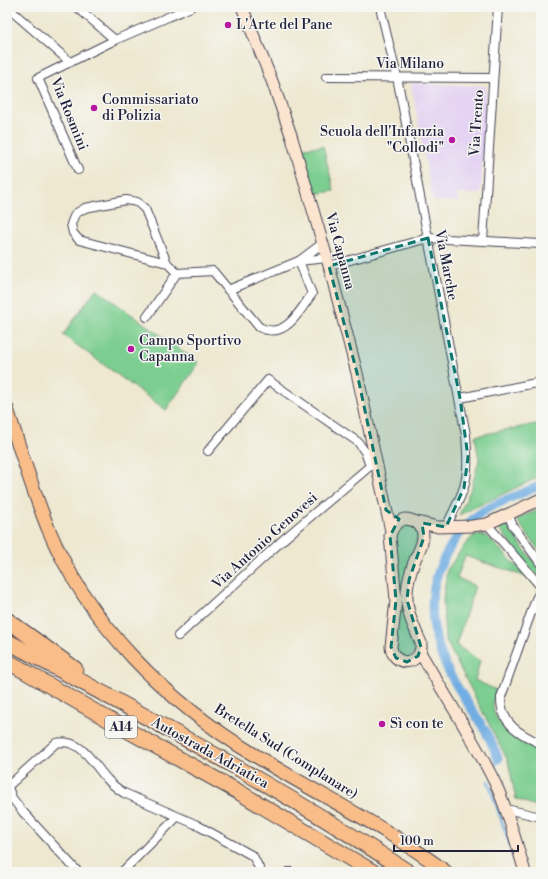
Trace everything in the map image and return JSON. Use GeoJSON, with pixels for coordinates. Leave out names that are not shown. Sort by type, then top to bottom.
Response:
{"type":"FeatureCollection","features":[{"type":"Feature","properties":{"kind":"highway"},"geometry":{"type":"LineString","coordinates":[[7,620],[127,707]]}},
{"type":"Feature","properties":{"kind":"highway","name":"Autostrada Adriatica"},"geometry":{"type":"LineString","coordinates":[[7,641],[291,799],[374,849],[408,872]]}},
{"type":"Feature","properties":{"kind":"highway","name":"Autostrada Adriatica"},"geometry":{"type":"LineString","coordinates":[[7,661],[111,722],[237,791],[373,872]]}},
{"type":"Feature","properties":{"kind":"main road","name":"Via Capanna"},"geometry":{"type":"LineString","coordinates":[[242,7],[272,81],[291,135],[323,243],[357,373],[373,464],[391,531],[396,600],[392,651],[399,660],[407,662],[411,661],[430,669]]}},
{"type":"Feature","properties":{"kind":"main road","name":"Bretella Sud (Complanare)"},"geometry":{"type":"LineString","coordinates":[[7,409],[26,469],[49,529],[64,561],[93,608],[123,648],[158,683],[196,715],[255,755],[387,832],[446,872]]}},
{"type":"Feature","properties":{"kind":"main road"},"geometry":{"type":"LineString","coordinates":[[386,510],[397,518],[442,527],[467,526],[487,524],[541,499]]}},
{"type":"Feature","properties":{"kind":"main road"},"geometry":{"type":"LineString","coordinates":[[391,531],[396,523],[404,519]]}},
{"type":"Feature","properties":{"kind":"main road"},"geometry":{"type":"LineString","coordinates":[[417,522],[421,526],[424,537]]}},
{"type":"Feature","properties":{"kind":"main road"},"geometry":{"type":"LineString","coordinates":[[411,661],[418,656],[421,642],[409,613],[406,600],[409,580],[424,537],[428,532],[442,527]]}},
{"type":"Feature","properties":{"kind":"main road"},"geometry":{"type":"LineString","coordinates":[[420,652],[485,764],[506,809],[525,872]]}},
{"type":"Feature","properties":{"kind":"street","name":"Via Rosmini"},"geometry":{"type":"LineString","coordinates":[[7,7],[70,62]]}},
{"type":"Feature","properties":{"kind":"street"},"geometry":{"type":"LineString","coordinates":[[77,7],[115,40]]}},
{"type":"Feature","properties":{"kind":"street","name":"Via Rosmini"},"geometry":{"type":"LineString","coordinates":[[78,170],[38,78],[115,40],[192,7]]}},
{"type":"Feature","properties":{"kind":"street","name":"Via Marche"},"geometry":{"type":"LineString","coordinates":[[380,7],[397,77],[466,434],[468,457],[464,488],[442,527]]}},
{"type":"Feature","properties":{"kind":"street","name":"Via Trento"},"geometry":{"type":"LineString","coordinates":[[483,241],[498,7]]}},
{"type":"Feature","properties":{"kind":"street","name":"Via Milano"},"geometry":{"type":"LineString","coordinates":[[326,77],[493,78]]}},
{"type":"Feature","properties":{"kind":"street"},"geometry":{"type":"LineString","coordinates":[[167,263],[79,240],[73,233],[71,224],[76,214],[85,208],[126,200],[137,202],[145,209],[167,263],[177,273],[213,271],[259,327],[269,331],[280,329],[290,323],[312,294],[299,261]]}},
{"type":"Feature","properties":{"kind":"street"},"geometry":{"type":"LineString","coordinates":[[299,261],[328,262],[428,238],[541,244]]}},
{"type":"Feature","properties":{"kind":"street"},"geometry":{"type":"LineString","coordinates":[[228,290],[299,261],[323,243]]}},
{"type":"Feature","properties":{"kind":"street"},"geometry":{"type":"LineString","coordinates":[[147,317],[177,273]]}},
{"type":"Feature","properties":{"kind":"street"},"geometry":{"type":"LineString","coordinates":[[208,451],[268,380],[358,442],[373,464]]}},
{"type":"Feature","properties":{"kind":"street"},"geometry":{"type":"LineString","coordinates":[[460,398],[541,382]]}},
{"type":"Feature","properties":{"kind":"street","name":"Via Antonio Genovesi"},"geometry":{"type":"LineString","coordinates":[[178,636],[285,538],[373,464]]}},
{"type":"Feature","properties":{"kind":"street"},"geometry":{"type":"LineString","coordinates":[[508,514],[513,526],[541,564]]}},
{"type":"Feature","properties":{"kind":"street"},"geometry":{"type":"LineString","coordinates":[[487,524],[541,587]]}},
{"type":"Feature","properties":{"kind":"street"},"geometry":{"type":"LineString","coordinates":[[541,590],[536,599],[501,697],[501,707],[504,717],[511,726],[528,738],[541,744]]}},
{"type":"Feature","properties":{"kind":"street"},"geometry":{"type":"LineString","coordinates":[[78,872],[23,812],[12,798],[7,787],[56,743],[64,741],[72,743],[86,753],[107,779],[124,793],[195,824],[253,856],[261,872]]}},
{"type":"Feature","properties":{"kind":"street"},"geometry":{"type":"LineString","coordinates":[[506,809],[541,817]]}},
{"type":"Feature","properties":{"kind":"street"},"geometry":{"type":"LineString","coordinates":[[122,872],[178,816]]}},
{"type":"Feature","properties":{"kind":"highlighted area"},"geometry":{"type":"Polygon","coordinates":[[[428,238],[460,398],[468,457],[464,488],[446,527],[422,523],[424,537],[409,580],[407,600],[421,647],[418,656],[407,662],[396,658],[391,647],[396,600],[390,536],[399,519],[386,510],[357,373],[329,266],[428,238]]]}},
{"type":"Feature","properties":{"kind":"shaded area","name":"Scuola dell'Infanzia \"Collodi\""},"geometry":{"type":"Polygon","coordinates":[[[411,83],[486,86],[481,194],[457,194],[458,202],[433,201],[411,83]]]}},
{"type":"Feature","properties":{"kind":"green space"},"geometry":{"type":"Polygon","coordinates":[[[323,146],[334,191],[315,194],[303,148],[323,146]]]}},
{"type":"Feature","properties":{"kind":"green space","name":"Campo Sportivo Capanna"},"geometry":{"type":"Polygon","coordinates":[[[96,289],[199,363],[166,410],[63,335],[96,289]]]}},
{"type":"Feature","properties":{"kind":"green space"},"geometry":{"type":"Polygon","coordinates":[[[541,423],[541,476],[459,515],[472,486],[479,460],[475,436],[541,423]]]}},
{"type":"Feature","properties":{"kind":"green space"},"geometry":{"type":"Polygon","coordinates":[[[541,509],[541,551],[540,552],[516,519],[541,509]]]}},
{"type":"Feature","properties":{"kind":"green space"},"geometry":{"type":"Polygon","coordinates":[[[405,523],[417,528],[419,535],[408,566],[418,648],[409,658],[397,654],[395,646],[395,532],[405,523]]]}},
{"type":"Feature","properties":{"kind":"green space"},"geometry":{"type":"Polygon","coordinates":[[[501,523],[506,525],[539,569],[540,575],[534,573],[499,528],[501,523]]]}},
{"type":"Feature","properties":{"kind":"green space"},"geometry":{"type":"Polygon","coordinates":[[[474,535],[486,536],[527,577],[465,556],[457,578],[475,586],[456,645],[480,661],[475,680],[496,690],[493,705],[494,713],[498,720],[511,734],[526,744],[541,751],[541,808],[516,799],[508,761],[445,639],[443,600],[447,570],[474,535]]]}},
{"type":"Feature","properties":{"kind":"waterway"},"geometry":{"type":"LineString","coordinates":[[498,759],[494,748],[456,685],[442,656],[436,639],[433,622],[432,604],[434,587],[446,554],[457,537],[473,519],[492,506],[541,485]]}},
{"type":"Feature","properties":{"kind":"waterway"},"geometry":{"type":"LineString","coordinates":[[494,767],[498,759]]}},
{"type":"Feature","properties":{"kind":"waterway"},"geometry":{"type":"LineString","coordinates":[[488,781],[519,872]]}},
{"type":"Feature","properties":{"kind":"place","name":"L'Arte del Pane"},"geometry":{"type":"Point","coordinates":[228,25]}},
{"type":"Feature","properties":{"kind":"place","name":"Commissariato di Polizia"},"geometry":{"type":"Point","coordinates":[94,108]}},
{"type":"Feature","properties":{"kind":"place","name":"Scuola dell'Infanzia \"Collodi\""},"geometry":{"type":"Point","coordinates":[452,140]}},
{"type":"Feature","properties":{"kind":"place","name":"Campo Sportivo Capanna"},"geometry":{"type":"Point","coordinates":[131,349]}},
{"type":"Feature","properties":{"kind":"place","name":"Sì con te"},"geometry":{"type":"Point","coordinates":[382,724]}}]}
